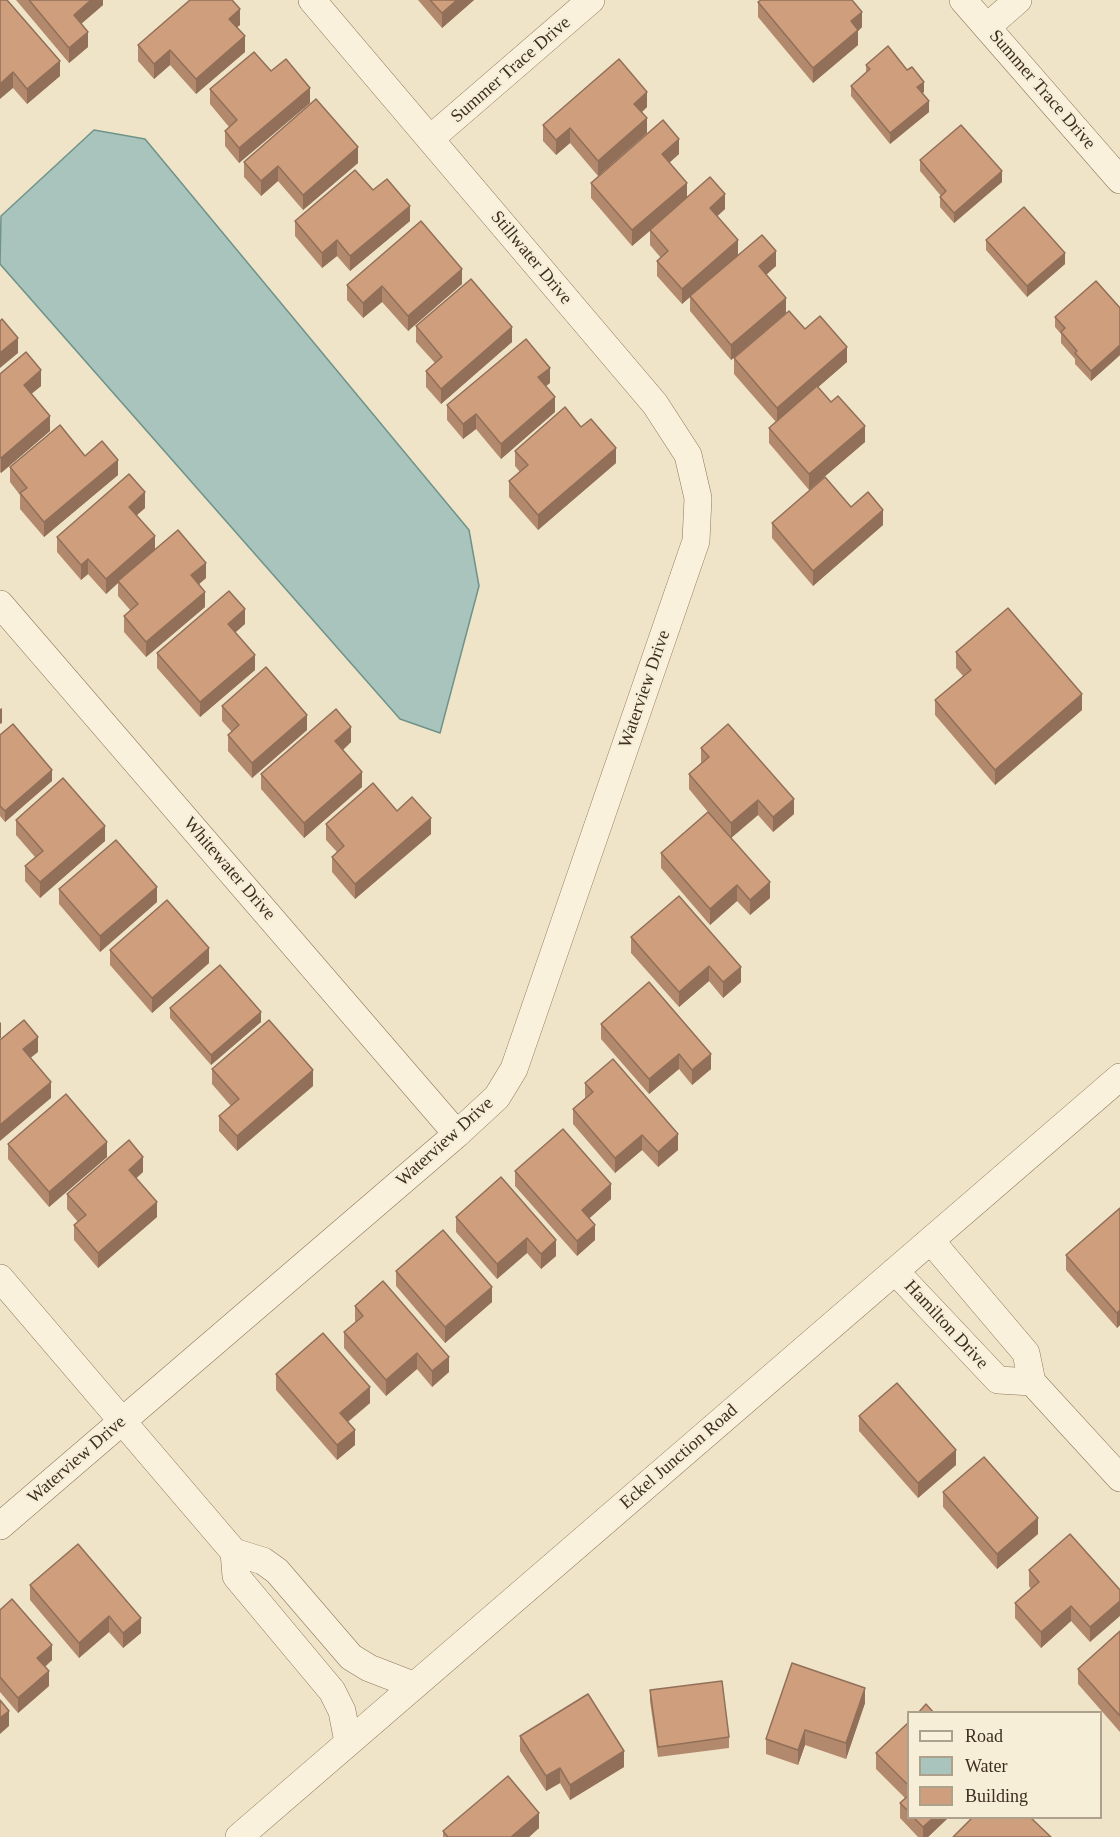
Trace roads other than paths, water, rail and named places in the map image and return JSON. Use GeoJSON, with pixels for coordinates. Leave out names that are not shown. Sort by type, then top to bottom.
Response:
{"type":"FeatureCollection","features":[{"type":"Feature","properties":{"kind":"street","name":"Stillwater Drive"},"geometry":{"type":"LineString","coordinates":[[312,0],[655,404],[688,455],[698,498],[696,541]]}},
{"type":"Feature","properties":{"kind":"street","name":"Summer Trace Drive"},"geometry":{"type":"LineString","coordinates":[[430,139],[591,0]]}},
{"type":"Feature","properties":{"kind":"street","name":"Summer Trace Drive"},"geometry":{"type":"LineString","coordinates":[[963,0],[1120,180]]}},
{"type":"Feature","properties":{"kind":"street"},"geometry":{"type":"LineString","coordinates":[[987,27],[1018,0]]}},
{"type":"Feature","properties":{"kind":"street","name":"Waterview Drive"},"geometry":{"type":"LineString","coordinates":[[0,1526],[457,1134],[497,1097],[514,1069],[696,541]]}},
{"type":"Feature","properties":{"kind":"street","name":"Whitewater Drive"},"geometry":{"type":"LineString","coordinates":[[0,604],[457,1134]]}},
{"type":"Feature","properties":{"kind":"street","name":"Eckel Junction Road"},"geometry":{"type":"LineString","coordinates":[[238,1837],[1120,1077]]}},
{"type":"Feature","properties":{"kind":"street"},"geometry":{"type":"LineString","coordinates":[[931,1241],[1026,1353],[1032,1382],[1115,1464]]}},
{"type":"Feature","properties":{"kind":"street","name":"Hamilton Drive"},"geometry":{"type":"LineString","coordinates":[[895,1271],[998,1380],[1032,1382]]}},
{"type":"Feature","properties":{"kind":"street"},"geometry":{"type":"LineString","coordinates":[[0,1278],[234,1552],[263,1561],[277,1571],[351,1657],[369,1668],[413,1685]]}},
{"type":"Feature","properties":{"kind":"street"},"geometry":{"type":"LineString","coordinates":[[234,1552],[237,1576],[246,1589],[332,1691],[342,1711],[348,1742]]}},
{"type":"Feature","properties":{"kind":"water"},"geometry":{"type":"Polygon","coordinates":[[[94,130],[145,139],[469,530],[479,586],[440,733],[400,719],[0,264],[1,216],[94,130]]]}}]}
